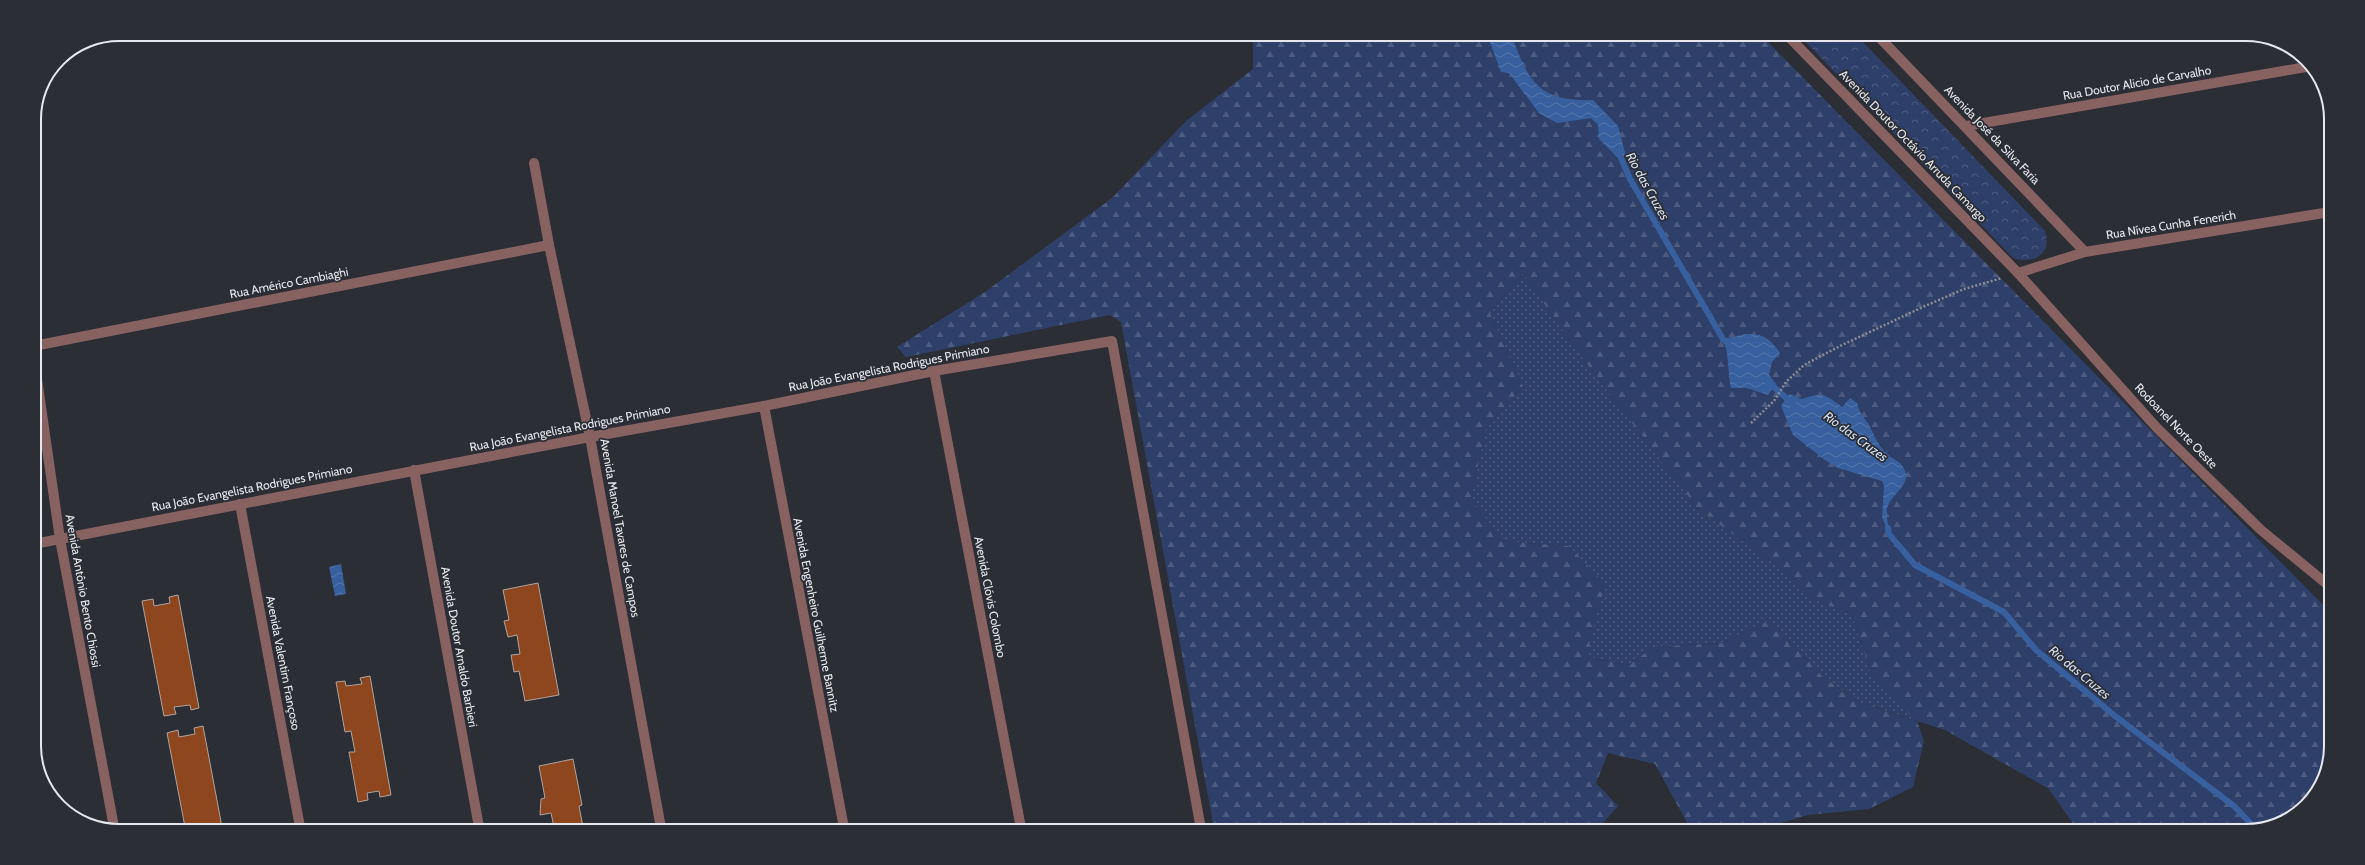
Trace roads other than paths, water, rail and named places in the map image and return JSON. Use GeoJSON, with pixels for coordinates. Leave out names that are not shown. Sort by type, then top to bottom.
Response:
{"type":"FeatureCollection","features":[{"type":"Feature","properties":{"kind":"street","name":"Avenida Doutor Octávio Arruda Camargo"},"geometry":{"type":"LineString","coordinates":[[1792,41],[2018,273]]}},
{"type":"Feature","properties":{"kind":"street","name":"Avenida José da Silva Faria"},"geometry":{"type":"LineString","coordinates":[[1883,41],[1966,126],[2084,252]]}},
{"type":"Feature","properties":{"kind":"street","name":"Rua Doutor Alicio de Carvalho"},"geometry":{"type":"LineString","coordinates":[[1966,126],[2304,67]]}},
{"type":"Feature","properties":{"kind":"street","name":"Avenida Manoel Tavares de Campos"},"geometry":{"type":"LineString","coordinates":[[534,163],[549,245],[590,436],[660,824]]}},
{"type":"Feature","properties":{"kind":"street","name":"Rua Nívea Cunha Fenerich"},"geometry":{"type":"LineString","coordinates":[[2018,273],[2084,252],[2324,213]]}},
{"type":"Feature","properties":{"kind":"street","name":"Rua Américo Cambiaghi"},"geometry":{"type":"LineString","coordinates":[[41,345],[549,245]]}},
{"type":"Feature","properties":{"kind":"street","name":"Rodoanel Norte Oeste"},"geometry":{"type":"LineString","coordinates":[[2018,273],[2157,428],[2261,530],[2324,582]]}},
{"type":"Feature","properties":{"kind":"street","name":"Rua João Evangelista Rodrigues Primiano"},"geometry":{"type":"LineString","coordinates":[[41,543],[590,436],[764,406],[934,371],[1112,341],[1200,824]]}},
{"type":"Feature","properties":{"kind":"street","name":"Avenida Clóvis Colombo"},"geometry":{"type":"LineString","coordinates":[[934,371],[1020,824]]}},
{"type":"Feature","properties":{"kind":"street","name":"Avenida Engenheiro Guilherme Bannitz"},"geometry":{"type":"LineString","coordinates":[[764,406],[843,824]]}},
{"type":"Feature","properties":{"kind":"street","name":"Avenida Antônio Bento Chiossi"},"geometry":{"type":"LineString","coordinates":[[41,407],[60,539],[113,823]]}},
{"type":"Feature","properties":{"kind":"street","name":"Avenida Doutor Arnaldo Barbieri"},"geometry":{"type":"LineString","coordinates":[[414,470],[478,824]]}},
{"type":"Feature","properties":{"kind":"street","name":"Avenida Valentim Françoso"},"geometry":{"type":"LineString","coordinates":[[240,504],[299,824]]}},
{"type":"Feature","properties":{"kind":"water"},"geometry":{"type":"Polygon","coordinates":[[[1489,41],[1514,41],[1524,67],[1531,78],[1539,86],[1549,93],[1560,97],[1575,100],[1593,100],[1618,126],[1626,156],[1618,158],[1599,139],[1598,125],[1591,118],[1557,123],[1539,113],[1509,73],[1501,72],[1489,41]]]}},
{"type":"Feature","properties":{"kind":"water"},"geometry":{"type":"Polygon","coordinates":[[[1746,334],[1766,338],[1780,353],[1772,362],[1769,375],[1776,384],[1768,395],[1747,388],[1731,388],[1728,357],[1723,339],[1746,334]]]}},
{"type":"Feature","properties":{"kind":"water"},"geometry":{"type":"Polygon","coordinates":[[[1789,394],[1802,399],[1819,395],[1831,399],[1842,407],[1850,398],[1857,403],[1861,413],[1882,448],[1887,454],[1903,466],[1906,480],[1891,500],[1887,509],[1889,534],[1882,517],[1884,486],[1882,481],[1838,468],[1825,460],[1793,435],[1781,406],[1789,394]]]}},
{"type":"Feature","properties":{"kind":"water"},"geometry":{"type":"Polygon","coordinates":[[[341,564],[346,594],[335,596],[329,567],[341,564]]]}},
{"type":"Feature","properties":{"kind":"waterway","name":"Rio das Cruzes"},"geometry":{"type":"LineString","coordinates":[[1618,151],[1630,179],[1723,339],[1728,344]]}},
{"type":"Feature","properties":{"kind":"waterway","name":"Rio das Cruzes"},"geometry":{"type":"LineString","coordinates":[[1768,382],[1793,404]]}},
{"type":"Feature","properties":{"kind":"waterway","name":"Rio das Cruzes"},"geometry":{"type":"LineString","coordinates":[[1888,528],[1889,534],[1915,565],[2004,612],[2036,650],[2115,716],[2234,806],[2251,824]]}}]}
